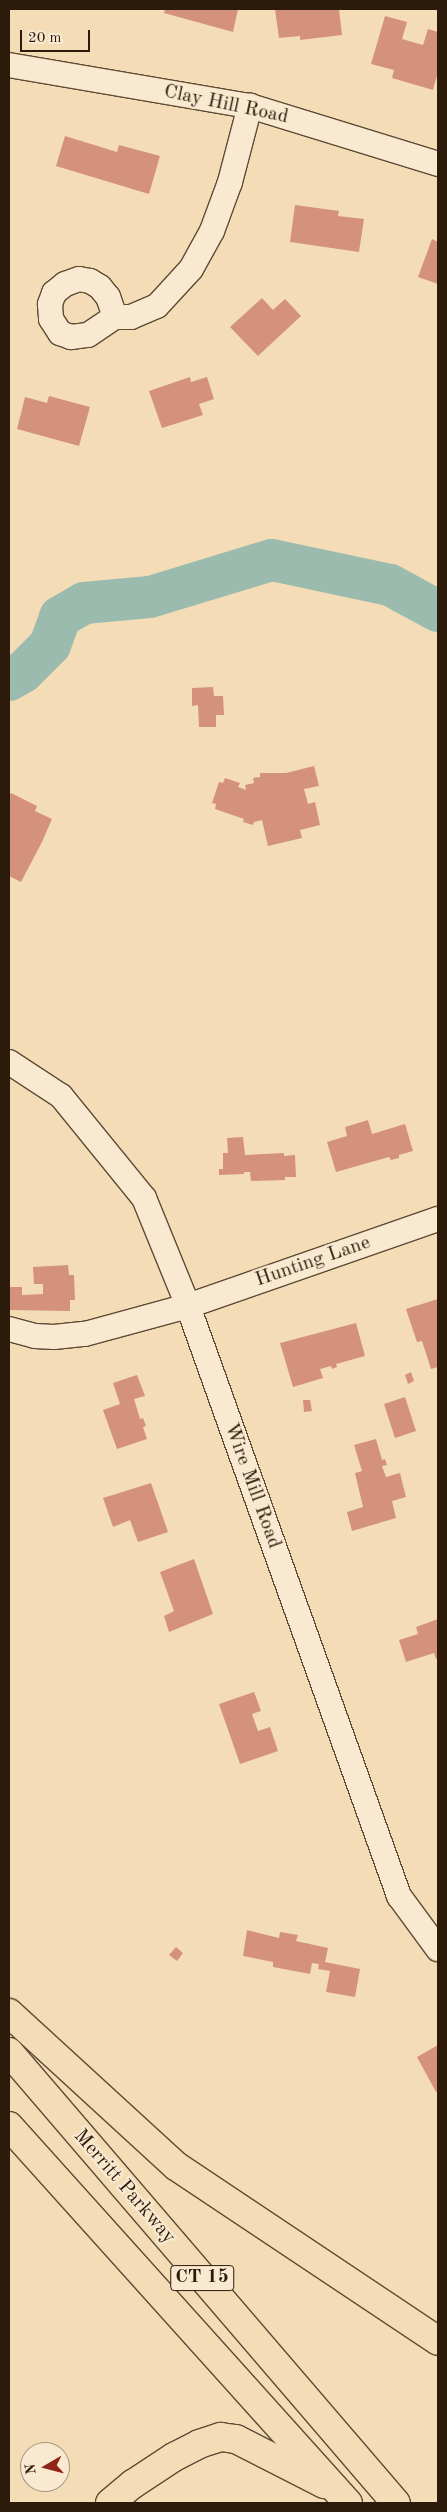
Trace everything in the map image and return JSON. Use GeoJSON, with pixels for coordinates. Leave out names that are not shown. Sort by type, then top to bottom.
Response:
{"type":"FeatureCollection","features":[{"type":"Feature","properties":{"kind":"highway"},"geometry":{"type":"LineString","coordinates":[[9,2012],[176,2166],[438,2341]]}},
{"type":"Feature","properties":{"kind":"highway","name":"Merritt Parkway"},"geometry":{"type":"LineString","coordinates":[[9,2052],[396,2503]]}},
{"type":"Feature","properties":{"kind":"highway","name":"CT 15"},"geometry":{"type":"LineString","coordinates":[[9,2126],[342,2497]]}},
{"type":"Feature","properties":{"kind":"highway"},"geometry":{"type":"LineString","coordinates":[[110,2503],[133,2484],[174,2457],[199,2444],[221,2438],[236,2439],[342,2497]]}},
{"type":"Feature","properties":{"kind":"street","name":"Clay Hill Road"},"geometry":{"type":"LineString","coordinates":[[9,66],[250,106],[438,164]]}},
{"type":"Feature","properties":{"kind":"street"},"geometry":{"type":"LineString","coordinates":[[115,317],[131,318],[157,306],[191,270],[212,231],[230,182],[250,106]]}},
{"type":"Feature","properties":{"kind":"street","name":"Wire Mill Road"},"geometry":{"type":"LineString","coordinates":[[9,1062],[61,1096],[144,1198],[188,1306],[399,1896],[438,1949]]}},
{"type":"Feature","properties":{"kind":"street","name":"Hunting Lane"},"geometry":{"type":"LineString","coordinates":[[9,1329],[35,1336],[54,1338],[85,1334],[188,1306],[438,1219]]}},
{"type":"Feature","properties":{"kind":"building"},"geometry":{"type":"Polygon","coordinates":[[[165,9],[238,9],[233,32],[164,13],[165,9]]]}},
{"type":"Feature","properties":{"kind":"building"},"geometry":{"type":"Polygon","coordinates":[[[275,9],[339,9],[342,35],[300,40],[300,36],[279,38],[275,9]]]}},
{"type":"Feature","properties":{"kind":"building"},"geometry":{"type":"Polygon","coordinates":[[[385,16],[407,22],[402,39],[423,45],[428,29],[438,32],[438,72],[433,90],[392,78],[394,70],[371,64],[385,16]]]}},
{"type":"Feature","properties":{"kind":"building"},"geometry":{"type":"Polygon","coordinates":[[[65,136],[117,152],[119,145],[160,156],[149,194],[56,166],[65,136]]]}},
{"type":"Feature","properties":{"kind":"building"},"geometry":{"type":"Polygon","coordinates":[[[295,205],[339,211],[338,216],[364,219],[359,252],[290,242],[295,205]]]}},
{"type":"Feature","properties":{"kind":"building"},"geometry":{"type":"Polygon","coordinates":[[[432,239],[438,242],[438,284],[418,277],[432,239]]]}},
{"type":"Feature","properties":{"kind":"building"},"geometry":{"type":"Polygon","coordinates":[[[262,298],[273,310],[285,299],[301,316],[258,356],[230,327],[262,298]]]}},
{"type":"Feature","properties":{"kind":"building"},"geometry":{"type":"Polygon","coordinates":[[[190,377],[191,382],[207,377],[214,399],[199,404],[203,415],[162,428],[149,391],[190,377]]]}},
{"type":"Feature","properties":{"kind":"building"},"geometry":{"type":"Polygon","coordinates":[[[49,396],[90,407],[79,446],[17,429],[25,397],[47,403],[49,396]]]}},
{"type":"Feature","properties":{"kind":"building"},"geometry":{"type":"Polygon","coordinates":[[[213,687],[214,696],[223,696],[224,715],[216,715],[216,727],[199,727],[198,705],[192,706],[192,688],[213,687]]]}},
{"type":"Feature","properties":{"kind":"building"},"geometry":{"type":"Polygon","coordinates":[[[314,766],[319,786],[304,789],[308,804],[315,802],[320,825],[300,830],[302,838],[268,846],[262,820],[254,822],[253,825],[243,822],[244,819],[215,809],[216,804],[212,803],[219,782],[223,783],[225,778],[240,783],[238,787],[246,790],[245,785],[254,783],[253,778],[260,777],[260,773],[286,773],[314,766]]]}},
{"type":"Feature","properties":{"kind":"building"},"geometry":{"type":"Polygon","coordinates":[[[11,793],[37,806],[35,811],[52,819],[21,882],[9,876],[9,797],[11,793]]]}},
{"type":"Feature","properties":{"kind":"building"},"geometry":{"type":"Polygon","coordinates":[[[368,1120],[372,1134],[405,1124],[413,1151],[399,1155],[399,1158],[391,1160],[389,1157],[336,1172],[327,1142],[347,1136],[345,1127],[368,1120]]]}},
{"type":"Feature","properties":{"kind":"building"},"geometry":{"type":"Polygon","coordinates":[[[243,1137],[245,1155],[284,1153],[284,1156],[295,1155],[296,1177],[285,1177],[285,1180],[251,1181],[250,1172],[219,1175],[219,1169],[223,1169],[223,1153],[228,1153],[227,1138],[243,1137]]]}},
{"type":"Feature","properties":{"kind":"building"},"geometry":{"type":"Polygon","coordinates":[[[68,1265],[69,1275],[74,1275],[75,1300],[70,1300],[70,1311],[9,1310],[9,1287],[22,1287],[22,1295],[43,1294],[43,1284],[34,1284],[33,1267],[68,1265]]]}},
{"type":"Feature","properties":{"kind":"building"},"geometry":{"type":"Polygon","coordinates":[[[438,1299],[438,1367],[431,1369],[422,1341],[417,1342],[406,1309],[438,1299]]]}},
{"type":"Feature","properties":{"kind":"building"},"geometry":{"type":"Polygon","coordinates":[[[356,1323],[365,1356],[336,1364],[337,1367],[332,1369],[331,1366],[320,1369],[323,1378],[293,1387],[280,1343],[356,1323]]]}},
{"type":"Feature","properties":{"kind":"building"},"geometry":{"type":"Polygon","coordinates":[[[411,1372],[414,1381],[408,1384],[405,1375],[411,1372]]]}},
{"type":"Feature","properties":{"kind":"building"},"geometry":{"type":"Polygon","coordinates":[[[137,1375],[145,1396],[134,1399],[140,1419],[143,1418],[146,1426],[143,1427],[147,1439],[117,1449],[103,1410],[120,1404],[113,1383],[137,1375]]]}},
{"type":"Feature","properties":{"kind":"building"},"geometry":{"type":"Polygon","coordinates":[[[405,1397],[416,1431],[395,1438],[384,1404],[405,1397]]]}},
{"type":"Feature","properties":{"kind":"building"},"geometry":{"type":"Polygon","coordinates":[[[303,1400],[310,1400],[312,1411],[304,1412],[303,1400]]]}},
{"type":"Feature","properties":{"kind":"building"},"geometry":{"type":"Polygon","coordinates":[[[376,1439],[382,1460],[385,1459],[387,1465],[382,1466],[386,1477],[400,1473],[406,1497],[392,1501],[396,1518],[352,1531],[347,1512],[363,1507],[355,1473],[362,1471],[354,1445],[376,1439]]]}},
{"type":"Feature","properties":{"kind":"building"},"geometry":{"type":"Polygon","coordinates":[[[151,1483],[168,1532],[138,1542],[130,1520],[113,1527],[103,1498],[151,1483]]]}},
{"type":"Feature","properties":{"kind":"building"},"geometry":{"type":"Polygon","coordinates":[[[194,1559],[213,1614],[169,1632],[164,1616],[174,1611],[160,1572],[194,1559]]]}},
{"type":"Feature","properties":{"kind":"building"},"geometry":{"type":"Polygon","coordinates":[[[438,1619],[438,1659],[436,1659],[434,1653],[406,1662],[399,1640],[418,1634],[416,1627],[438,1619]]]}},
{"type":"Feature","properties":{"kind":"building"},"geometry":{"type":"Polygon","coordinates":[[[254,1692],[261,1711],[252,1714],[258,1731],[270,1727],[278,1751],[240,1764],[219,1704],[254,1692]]]}},
{"type":"Feature","properties":{"kind":"building"},"geometry":{"type":"Polygon","coordinates":[[[247,1930],[279,1938],[280,1932],[298,1935],[296,1941],[328,1948],[325,1962],[360,1969],[355,1997],[326,1992],[330,1971],[318,1969],[319,1964],[312,1963],[310,1974],[273,1967],[273,1962],[243,1956],[247,1930]]]}},
{"type":"Feature","properties":{"kind":"building"},"geometry":{"type":"Polygon","coordinates":[[[176,1947],[183,1953],[177,1961],[169,1955],[176,1947]]]}},
{"type":"Feature","properties":{"kind":"building"},"geometry":{"type":"Polygon","coordinates":[[[438,2045],[438,2091],[436,2092],[417,2057],[438,2045]]]}},
{"type":"Feature","properties":{"kind":"waterway"},"geometry":{"type":"LineString","coordinates":[[9,680],[23,672],[50,645],[60,617],[84,603],[150,597],[272,560],[390,585],[438,611]]}}]}
